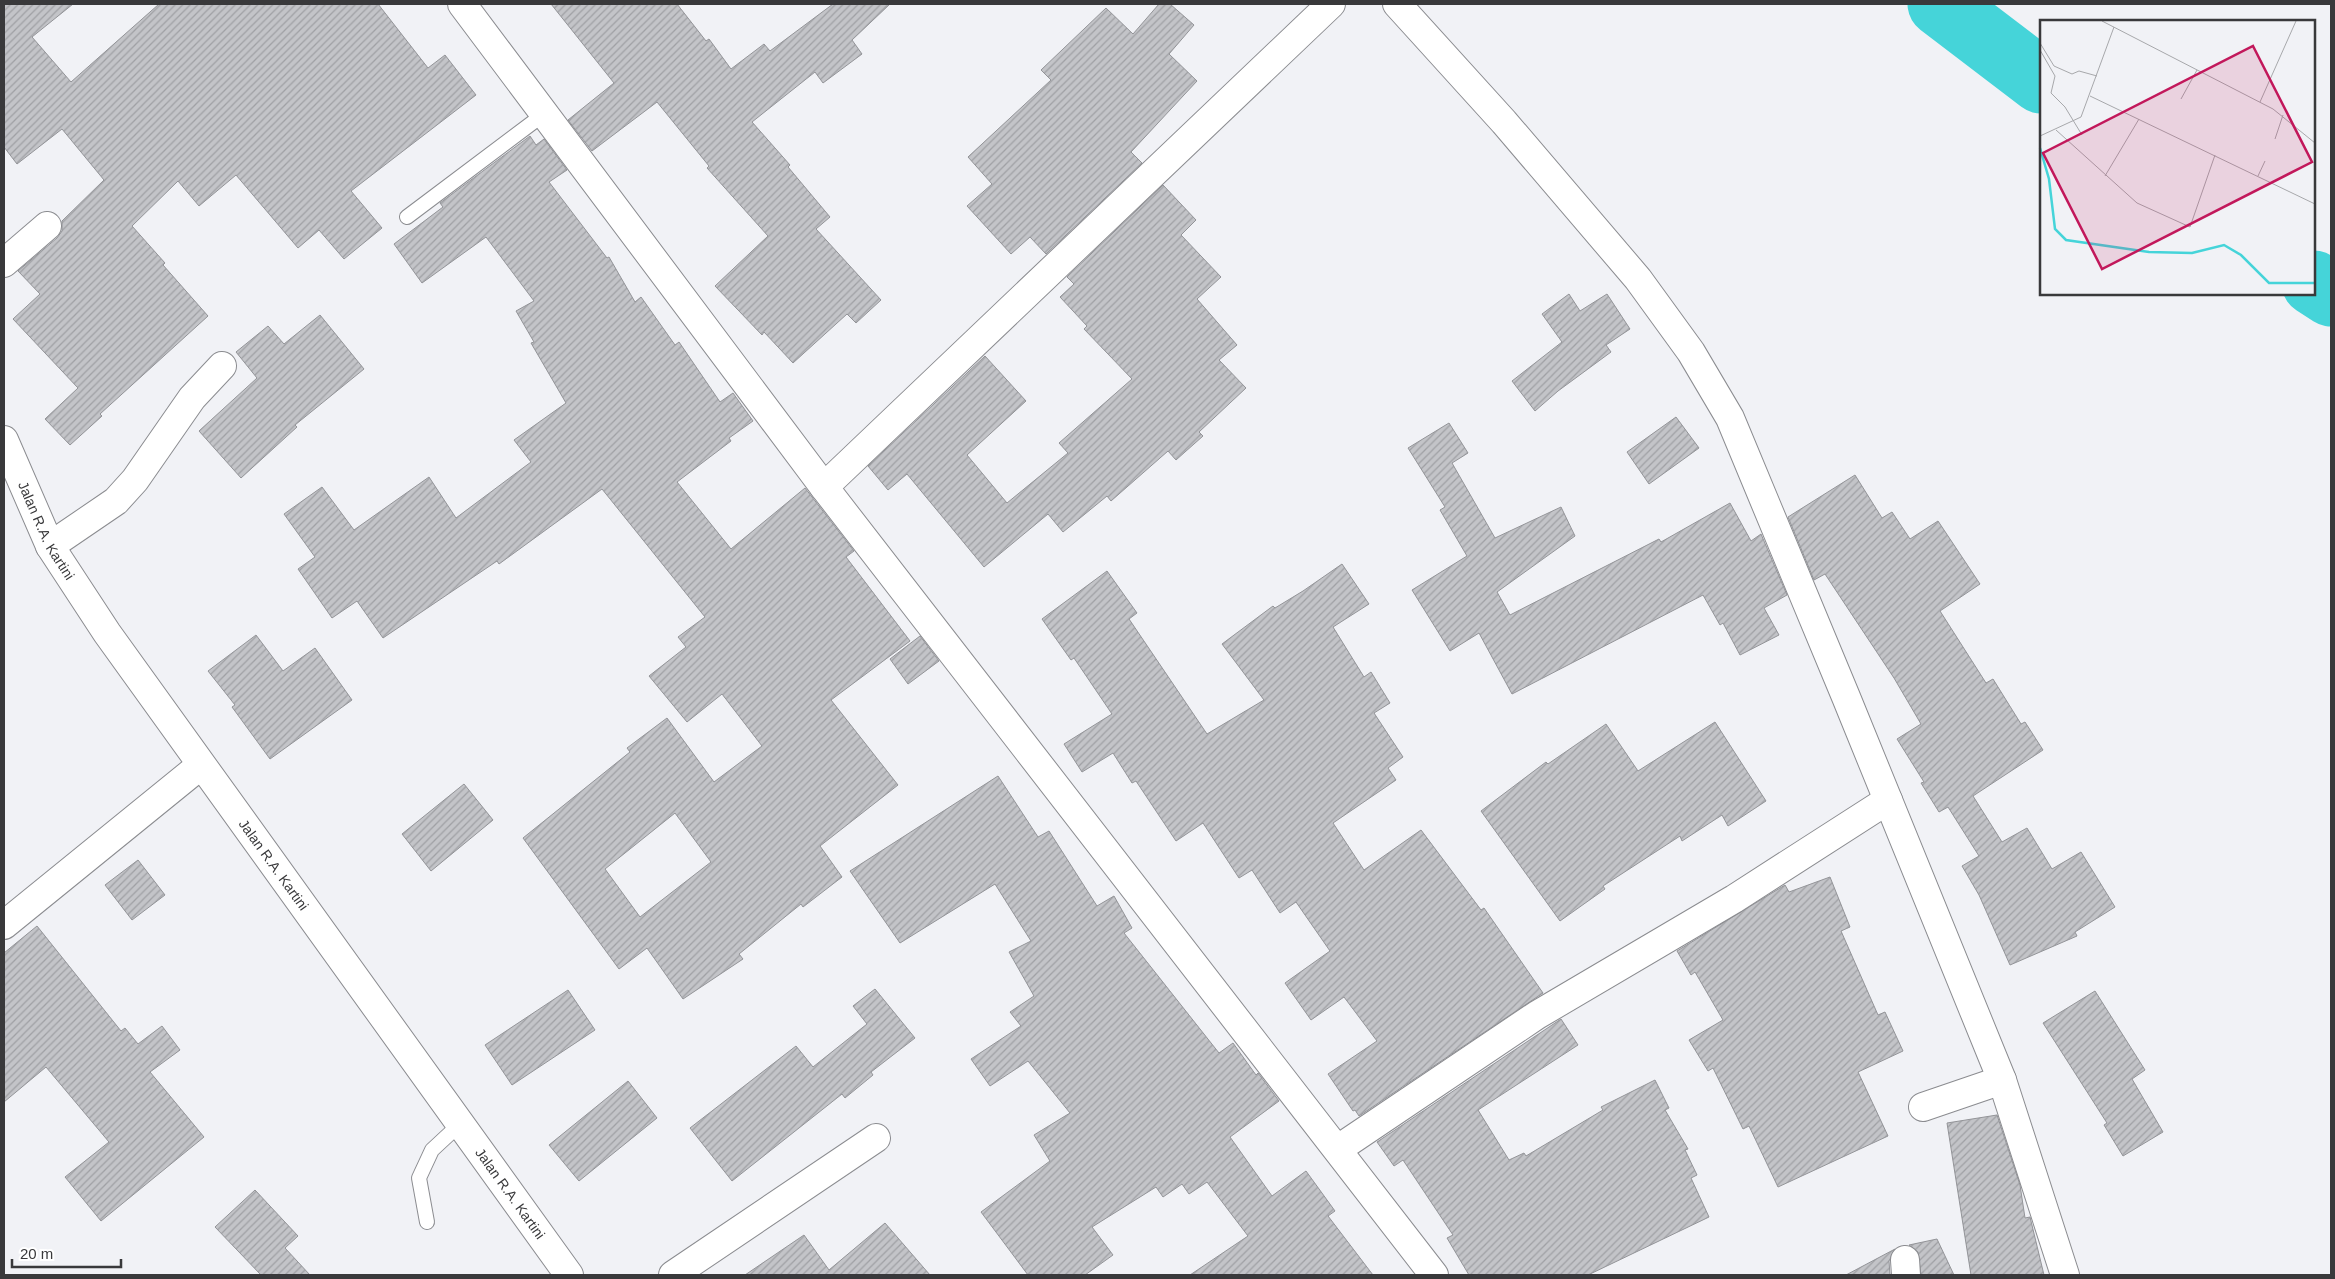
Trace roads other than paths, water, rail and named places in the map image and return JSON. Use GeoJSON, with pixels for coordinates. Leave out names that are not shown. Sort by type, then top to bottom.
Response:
{"type":"FeatureCollection","features":[{"type":"Feature","properties":{"kind":"street"},"geometry":{"type":"LineString","coordinates":[[462,4],[824,487],[1434,1275]]}},
{"type":"Feature","properties":{"kind":"street"},"geometry":{"type":"LineString","coordinates":[[824,487],[1331,4]]}},
{"type":"Feature","properties":{"kind":"street"},"geometry":{"type":"LineString","coordinates":[[1397,4],[1504,122],[1638,279],[1692,352],[1730,418],[1888,800],[2065,1275]]}},
{"type":"Feature","properties":{"kind":"street"},"geometry":{"type":"LineString","coordinates":[[4,263],[47,226]]}},
{"type":"Feature","properties":{"kind":"street"},"geometry":{"type":"LineString","coordinates":[[50,546],[116,501],[135,480],[192,398],[222,366]]}},
{"type":"Feature","properties":{"kind":"street","name":"Jalan R.A. Kartini"},"geometry":{"type":"LineString","coordinates":[[4,440],[50,546],[107,633],[569,1275]]}},
{"type":"Feature","properties":{"kind":"street"},"geometry":{"type":"LineString","coordinates":[[4,907],[197,759]]}},
{"type":"Feature","properties":{"kind":"street"},"geometry":{"type":"LineString","coordinates":[[4,925],[197,759]]}},
{"type":"Feature","properties":{"kind":"street"},"geometry":{"type":"LineString","coordinates":[[1338,1149],[1537,1015],[1734,899],[1888,800]]}},
{"type":"Feature","properties":{"kind":"street"},"geometry":{"type":"LineString","coordinates":[[1923,1107],[1992,1083]]}},
{"type":"Feature","properties":{"kind":"street"},"geometry":{"type":"LineString","coordinates":[[673,1275],[876,1138]]}},
{"type":"Feature","properties":{"kind":"lane"},"geometry":{"type":"LineString","coordinates":[[407,217],[544,114]]}},
{"type":"Feature","properties":{"kind":"lane"},"geometry":{"type":"LineString","coordinates":[[427,1222],[419,1178],[432,1150],[460,1124]]}},
{"type":"Feature","properties":{"kind":"waterway"},"geometry":{"type":"LineString","coordinates":[[1940,4],[2040,80]]}},
{"type":"Feature","properties":{"kind":"waterway"},"geometry":{"type":"LineString","coordinates":[[2315,284],[2331,294]]}}]}
